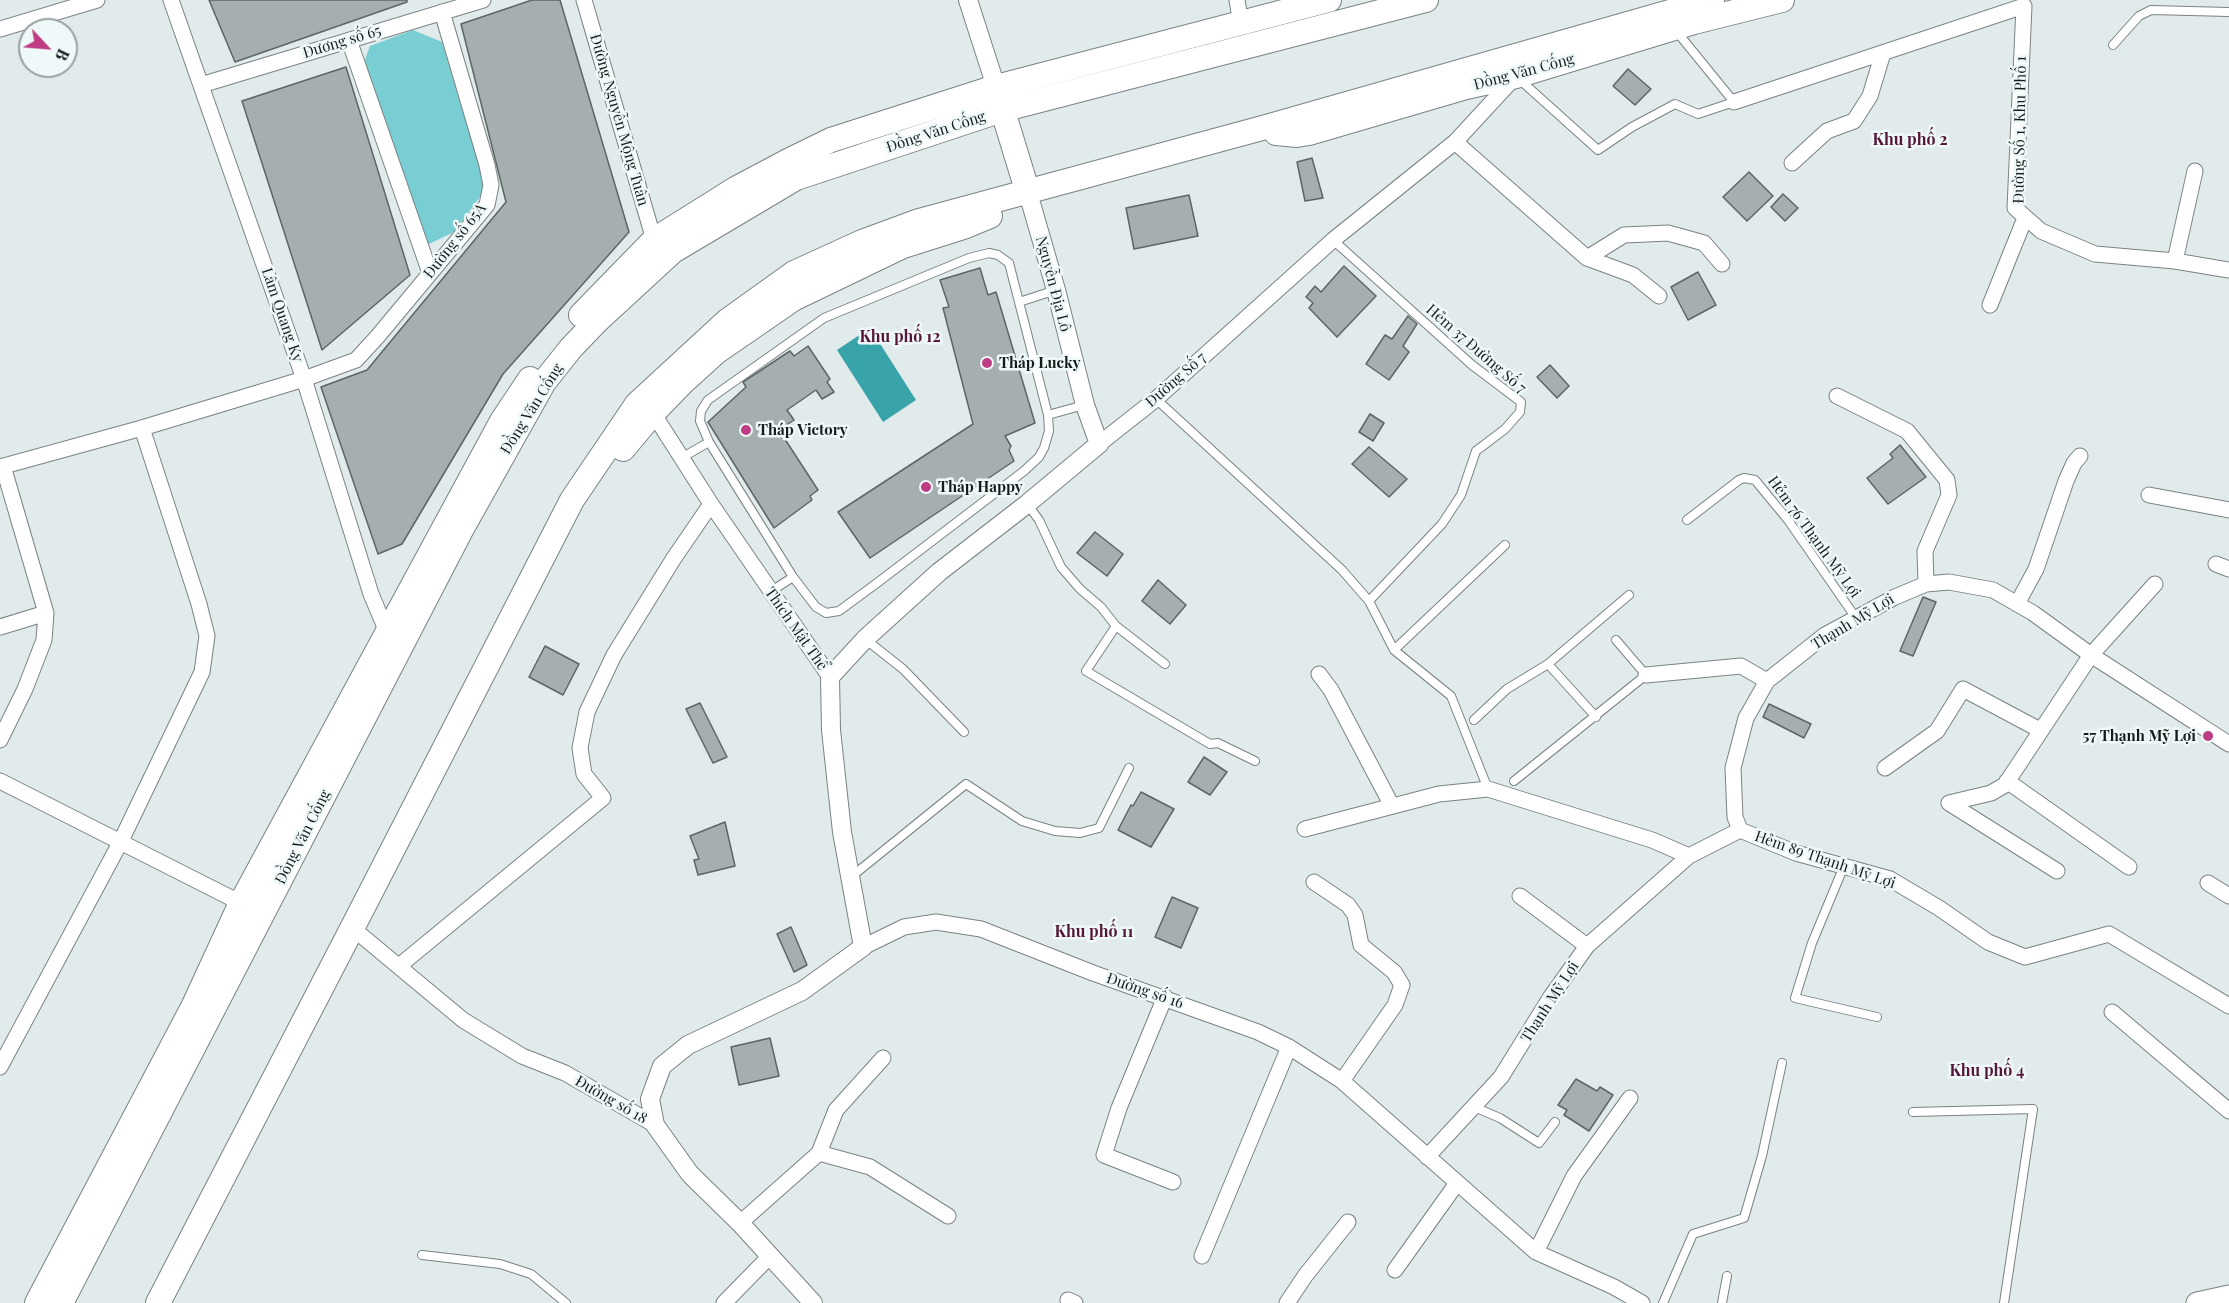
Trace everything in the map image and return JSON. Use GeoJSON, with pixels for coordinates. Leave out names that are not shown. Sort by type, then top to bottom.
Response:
{"type":"FeatureCollection","features":[{"type":"Feature","properties":{"kind":"main road","name":"Đồng Văn Cống"},"geometry":{"type":"LineString","coordinates":[[37,1303],[194,1005],[242,903],[395,639],[460,532],[544,382],[584,335],[673,251],[796,178],[1002,110],[1243,35],[1329,0]]}},
{"type":"Feature","properties":{"kind":"main road","name":"Đồng Văn Cống"},"geometry":{"type":"LineString","coordinates":[[61,1303],[502,421],[550,348],[654,240],[737,188],[831,140],[996,87],[1243,35],[1425,0]]}},
{"type":"Feature","properties":{"kind":"main road","name":"Đồng Văn Cống"},"geometry":{"type":"LineString","coordinates":[[1514,66],[1712,0]]}},
{"type":"Feature","properties":{"kind":"main road","name":"Đồng Văn Cống"},"geometry":{"type":"LineString","coordinates":[[158,1303],[572,500],[637,404],[727,321],[794,273],[862,242],[919,221],[1266,127],[1782,0]]}},
{"type":"Feature","properties":{"kind":"main road"},"geometry":{"type":"LineString","coordinates":[[996,87],[1028,193]]}},
{"type":"Feature","properties":{"kind":"main road","name":"Đồng Văn Cống"},"geometry":{"type":"LineString","coordinates":[[172,1303],[568,535],[614,461],[652,413],[716,352],[793,299],[903,246],[966,226],[995,214],[1028,193]]}},
{"type":"Feature","properties":{"kind":"main road"},"geometry":{"type":"LineString","coordinates":[[2202,1302],[2229,1296]]}},
{"type":"Feature","properties":{"kind":"street"},"geometry":{"type":"LineString","coordinates":[[0,29],[97,0]]}},
{"type":"Feature","properties":{"kind":"street","name":"Lâm Quang Ky"},"geometry":{"type":"LineString","coordinates":[[171,0],[304,379],[368,584],[395,639]]}},
{"type":"Feature","properties":{"kind":"street","name":"Đương số 65"},"geometry":{"type":"LineString","coordinates":[[201,85],[483,0]]}},
{"type":"Feature","properties":{"kind":"street","name":"Đường Nguyễn Mộng Tuân"},"geometry":{"type":"LineString","coordinates":[[584,0],[654,240]]}},
{"type":"Feature","properties":{"kind":"street"},"geometry":{"type":"LineString","coordinates":[[968,0],[996,87]]}},
{"type":"Feature","properties":{"kind":"street"},"geometry":{"type":"LineString","coordinates":[[1237,0],[1243,35]]}},
{"type":"Feature","properties":{"kind":"street","name":"Đường Số 1, Khu Phố 1"},"geometry":{"type":"LineString","coordinates":[[1734,102],[2025,3],[2015,208],[2041,231],[2096,254],[2175,261],[2229,270]]}},
{"type":"Feature","properties":{"kind":"street","name":"Đường số 65A"},"geometry":{"type":"LineString","coordinates":[[1,467],[142,428],[304,379],[356,360],[487,205],[491,185],[487,165],[442,12]]}},
{"type":"Feature","properties":{"kind":"street"},"geometry":{"type":"LineString","coordinates":[[349,40],[430,273]]}},
{"type":"Feature","properties":{"kind":"street"},"geometry":{"type":"LineString","coordinates":[[1792,163],[1827,131],[1854,121],[1870,96],[1883,53]]}},
{"type":"Feature","properties":{"kind":"street","name":"Đường Số 7"},"geometry":{"type":"LineString","coordinates":[[830,677],[866,639],[939,572],[1156,399],[1333,240],[1455,142],[1514,66]]}},
{"type":"Feature","properties":{"kind":"street"},"geometry":{"type":"LineString","coordinates":[[1455,142],[1587,258],[1633,276],[1659,296]]}},
{"type":"Feature","properties":{"kind":"street"},"geometry":{"type":"LineString","coordinates":[[2175,261],[2195,171]]}},
{"type":"Feature","properties":{"kind":"street","name":"Nguyễn Địa Lô"},"geometry":{"type":"LineString","coordinates":[[1028,193],[1056,290],[1085,405],[1099,444]]}},
{"type":"Feature","properties":{"kind":"street"},"geometry":{"type":"LineString","coordinates":[[1990,304],[2025,219]]}},
{"type":"Feature","properties":{"kind":"street"},"geometry":{"type":"LineString","coordinates":[[1587,258],[1624,235],[1668,233],[1704,243],[1722,264]]}},
{"type":"Feature","properties":{"kind":"street"},"geometry":{"type":"LineString","coordinates":[[1837,396],[1907,431],[1947,480],[1949,495],[1925,551],[1926,584]]}},
{"type":"Feature","properties":{"kind":"street","name":"Thích Mật Thể"},"geometry":{"type":"LineString","coordinates":[[652,413],[770,592],[830,677],[831,730],[842,832],[863,947]]}},
{"type":"Feature","properties":{"kind":"street"},"geometry":{"type":"LineString","coordinates":[[0,1067],[120,843],[202,672],[207,636],[142,428]]}},
{"type":"Feature","properties":{"kind":"street"},"geometry":{"type":"LineString","coordinates":[[2017,604],[2036,569],[2066,481],[2074,463],[2080,456]]}},
{"type":"Feature","properties":{"kind":"street"},"geometry":{"type":"LineString","coordinates":[[0,740],[26,689],[44,640],[45,613],[1,467]]}},
{"type":"Feature","properties":{"kind":"street"},"geometry":{"type":"LineString","coordinates":[[2149,495],[2229,510]]}},
{"type":"Feature","properties":{"kind":"street"},"geometry":{"type":"LineString","coordinates":[[399,966],[603,798],[585,774],[581,756],[580,748],[587,712],[614,655],[674,558],[711,504]]}},
{"type":"Feature","properties":{"kind":"street","name":"Thạnh Mỹ Lợi"},"geometry":{"type":"LineString","coordinates":[[1427,1157],[1501,1077],[1550,998],[1587,946],[1689,856],[1740,830],[1735,817],[1733,768],[1746,718],[1767,681],[1825,635],[1895,597],[1926,584],[1949,582],[1993,590],[2033,613],[2091,655],[2229,744]]}},
{"type":"Feature","properties":{"kind":"street"},"geometry":{"type":"LineString","coordinates":[[2057,871],[1949,803],[1991,793],[2005,785],[2091,655],[2156,584]]}},
{"type":"Feature","properties":{"kind":"street"},"geometry":{"type":"LineString","coordinates":[[0,627],[45,613]]}},
{"type":"Feature","properties":{"kind":"street"},"geometry":{"type":"LineString","coordinates":[[1646,675],[1740,666],[1767,681]]}},
{"type":"Feature","properties":{"kind":"street"},"geometry":{"type":"LineString","coordinates":[[1319,674],[1332,690],[1392,806]]}},
{"type":"Feature","properties":{"kind":"street"},"geometry":{"type":"LineString","coordinates":[[1885,768],[1937,731],[1963,689],[2040,730]]}},
{"type":"Feature","properties":{"kind":"street"},"geometry":{"type":"LineString","coordinates":[[0,781],[242,903]]}},
{"type":"Feature","properties":{"kind":"street"},"geometry":{"type":"LineString","coordinates":[[2007,781],[2129,867]]}},
{"type":"Feature","properties":{"kind":"street"},"geometry":{"type":"LineString","coordinates":[[1305,829],[1439,794],[1488,789],[1652,840],[1689,856]]}},
{"type":"Feature","properties":{"kind":"street","name":"Hẻm 89 Thạnh Mỹ Lợi"},"geometry":{"type":"LineString","coordinates":[[1740,830],[1796,853],[1890,879],[1940,908],[1988,942],[2025,957],[2109,934],[2229,1006]]}},
{"type":"Feature","properties":{"kind":"street"},"geometry":{"type":"LineString","coordinates":[[1314,882],[1348,905],[1355,915],[1361,945],[1394,972],[1402,985],[1395,1005],[1342,1081]]}},
{"type":"Feature","properties":{"kind":"street"},"geometry":{"type":"LineString","coordinates":[[2208,883],[2229,896]]}},
{"type":"Feature","properties":{"kind":"street"},"geometry":{"type":"LineString","coordinates":[[1520,896],[1587,946]]}},
{"type":"Feature","properties":{"kind":"street","name":"Đường số 16"},"geometry":{"type":"LineString","coordinates":[[654,1125],[650,1099],[662,1066],[688,1045],[802,991],[863,947],[904,927],[936,922],[981,929],[1093,973],[1258,1032],[1290,1047],[1342,1081],[1536,1252],[1614,1287],[1642,1303]]}},
{"type":"Feature","properties":{"kind":"street","name":"Đường số 18"},"geometry":{"type":"LineString","coordinates":[[362,936],[463,1020],[522,1056],[565,1073],[654,1125],[690,1174],[740,1223],[813,1303]]}},
{"type":"Feature","properties":{"kind":"street"},"geometry":{"type":"LineString","coordinates":[[1165,997],[1119,1108],[1104,1155],[1173,1182]]}},
{"type":"Feature","properties":{"kind":"street"},"geometry":{"type":"LineString","coordinates":[[2112,1012],[2229,1111]]}},
{"type":"Feature","properties":{"kind":"street"},"geometry":{"type":"LineString","coordinates":[[1202,1256],[1290,1047]]}},
{"type":"Feature","properties":{"kind":"street"},"geometry":{"type":"LineString","coordinates":[[740,1223],[819,1153],[836,1110],[883,1058]]}},
{"type":"Feature","properties":{"kind":"street"},"geometry":{"type":"LineString","coordinates":[[1536,1252],[1574,1176],[1630,1098]]}},
{"type":"Feature","properties":{"kind":"street"},"geometry":{"type":"LineString","coordinates":[[819,1153],[870,1167],[948,1216]]}},
{"type":"Feature","properties":{"kind":"street"},"geometry":{"type":"LineString","coordinates":[[1395,1270],[1457,1183]]}},
{"type":"Feature","properties":{"kind":"street"},"geometry":{"type":"LineString","coordinates":[[1287,1303],[1305,1276],[1348,1222]]}},
{"type":"Feature","properties":{"kind":"street"},"geometry":{"type":"LineString","coordinates":[[724,1303],[770,1257]]}},
{"type":"Feature","properties":{"kind":"lane"},"geometry":{"type":"LineString","coordinates":[[2114,45],[2139,16],[2151,9],[2229,12]]}},
{"type":"Feature","properties":{"kind":"lane"},"geometry":{"type":"LineString","coordinates":[[1514,66],[1598,150],[1632,127],[1675,104],[1698,114],[1734,102],[1674,28]]}},
{"type":"Feature","properties":{"kind":"lane","name":"Hẻm 37 Đường Số 7"},"geometry":{"type":"LineString","coordinates":[[1333,240],[1472,365],[1521,402],[1520,412],[1505,429],[1476,451],[1461,495],[1442,524],[1369,600]]}},
{"type":"Feature","properties":{"kind":"lane"},"geometry":{"type":"LineString","coordinates":[[989,253],[998,255],[1009,263],[1019,302],[1047,416],[1049,431],[1044,448],[1024,471],[839,611],[826,613],[816,607],[794,577],[709,441],[700,421],[700,411],[708,400],[824,318],[969,258],[989,253]]}},
{"type":"Feature","properties":{"kind":"lane"},"geometry":{"type":"LineString","coordinates":[[1019,302],[1056,290]]}},
{"type":"Feature","properties":{"kind":"lane"},"geometry":{"type":"LineString","coordinates":[[1156,399],[1342,570],[1369,600],[1394,650],[1451,696],[1488,789]]}},
{"type":"Feature","properties":{"kind":"lane"},"geometry":{"type":"LineString","coordinates":[[1047,416],[1085,405]]}},
{"type":"Feature","properties":{"kind":"lane"},"geometry":{"type":"LineString","coordinates":[[683,457],[709,441]]}},
{"type":"Feature","properties":{"kind":"lane","name":"Hẻm 76 Thạnh Mỹ Lợi"},"geometry":{"type":"LineString","coordinates":[[1687,520],[1739,480],[1755,480],[1788,520],[1856,618]]}},
{"type":"Feature","properties":{"kind":"lane"},"geometry":{"type":"LineString","coordinates":[[1027,504],[1039,520],[1061,567],[1080,589],[1101,607],[1116,626],[1166,664]]}},
{"type":"Feature","properties":{"kind":"lane"},"geometry":{"type":"LineString","coordinates":[[1394,650],[1505,545]]}},
{"type":"Feature","properties":{"kind":"lane"},"geometry":{"type":"LineString","coordinates":[[770,592],[794,577]]}},
{"type":"Feature","properties":{"kind":"lane"},"geometry":{"type":"LineString","coordinates":[[1474,720],[1507,689],[1548,664],[1629,595]]}},
{"type":"Feature","properties":{"kind":"lane"},"geometry":{"type":"LineString","coordinates":[[1116,626],[1086,671],[1210,744],[1218,743],[1255,761]]}},
{"type":"Feature","properties":{"kind":"lane"},"geometry":{"type":"LineString","coordinates":[[866,639],[903,669],[964,732]]}},
{"type":"Feature","properties":{"kind":"lane"},"geometry":{"type":"LineString","coordinates":[[1514,782],[1646,675],[1616,640]]}},
{"type":"Feature","properties":{"kind":"lane"},"geometry":{"type":"LineString","coordinates":[[1548,664],[1596,717]]}},
{"type":"Feature","properties":{"kind":"lane"},"geometry":{"type":"LineString","coordinates":[[851,877],[966,784],[1022,821],[1055,831],[1080,833],[1099,828],[1129,768]]}},
{"type":"Feature","properties":{"kind":"lane"},"geometry":{"type":"LineString","coordinates":[[1844,865],[1812,943],[1795,998],[1877,1017]]}},
{"type":"Feature","properties":{"kind":"lane"},"geometry":{"type":"LineString","coordinates":[[1663,1303],[1693,1234],[1743,1218],[1762,1156],[1782,1063]]}},
{"type":"Feature","properties":{"kind":"lane"},"geometry":{"type":"LineString","coordinates":[[1474,1107],[1500,1118],[1539,1143],[1555,1122]]}},
{"type":"Feature","properties":{"kind":"lane"},"geometry":{"type":"LineString","coordinates":[[1913,1112],[2033,1109],[2004,1303]]}},
{"type":"Feature","properties":{"kind":"lane"},"geometry":{"type":"LineString","coordinates":[[422,1255],[500,1264],[531,1274],[566,1303]]}},
{"type":"Feature","properties":{"kind":"lane"},"geometry":{"type":"LineString","coordinates":[[1722,1303],[1727,1276]]}},
{"type":"Feature","properties":{"kind":"shaded area"},"geometry":{"type":"Polygon","coordinates":[[[413,30],[442,42],[486,189],[454,232],[427,245],[364,62],[370,46],[413,30]]]}},
{"type":"Feature","properties":{"kind":"shaded area"},"geometry":{"type":"Polygon","coordinates":[[[870,328],[916,400],[883,422],[837,350],[870,328]]]}},
{"type":"Feature","properties":{"kind":"building"},"geometry":{"type":"Polygon","coordinates":[[[209,0],[407,0],[407,2],[235,62],[209,0]]]}},
{"type":"Feature","properties":{"kind":"building"},"geometry":{"type":"Polygon","coordinates":[[[532,0],[560,0],[629,232],[503,374],[402,544],[378,554],[321,387],[367,370],[506,202],[461,24],[532,0]]]}},
{"type":"Feature","properties":{"kind":"building"},"geometry":{"type":"Polygon","coordinates":[[[346,67],[410,275],[322,350],[242,101],[346,67]]]}},
{"type":"Feature","properties":{"kind":"building"},"geometry":{"type":"Polygon","coordinates":[[[1628,69],[1651,89],[1635,105],[1613,86],[1628,69]]]}},
{"type":"Feature","properties":{"kind":"building"},"geometry":{"type":"Polygon","coordinates":[[[1312,158],[1323,198],[1305,201],[1297,162],[1312,158]]]}},
{"type":"Feature","properties":{"kind":"building"},"geometry":{"type":"Polygon","coordinates":[[[1749,172],[1773,196],[1747,221],[1723,197],[1749,172]]]}},
{"type":"Feature","properties":{"kind":"building"},"geometry":{"type":"Polygon","coordinates":[[[1783,194],[1798,208],[1785,221],[1771,207],[1783,194]]]}},
{"type":"Feature","properties":{"kind":"building"},"geometry":{"type":"Polygon","coordinates":[[[1189,195],[1198,236],[1134,249],[1126,208],[1189,195]]]}},
{"type":"Feature","properties":{"kind":"building"},"geometry":{"type":"Polygon","coordinates":[[[1344,266],[1376,296],[1337,337],[1309,308],[1313,303],[1306,297],[1315,286],[1321,292],[1344,266]]]}},
{"type":"Feature","properties":{"kind":"building"},"geometry":{"type":"Polygon","coordinates":[[[980,268],[988,295],[996,292],[1035,423],[1005,436],[1011,446],[1009,450],[1014,461],[870,558],[838,512],[973,424],[943,308],[949,307],[940,280],[980,268]]]}},
{"type":"Feature","properties":{"kind":"building"},"geometry":{"type":"Polygon","coordinates":[[[1698,272],[1716,305],[1688,320],[1671,287],[1698,272]]]}},
{"type":"Feature","properties":{"kind":"building"},"geometry":{"type":"Polygon","coordinates":[[[1408,316],[1417,324],[1403,346],[1409,352],[1389,380],[1366,364],[1385,335],[1392,339],[1408,316]]]}},
{"type":"Feature","properties":{"kind":"building","name":"Tháp Victory"},"geometry":{"type":"Polygon","coordinates":[[[808,346],[830,379],[827,382],[834,392],[822,399],[816,390],[787,410],[794,420],[779,430],[818,490],[810,496],[812,500],[774,528],[708,422],[746,387],[743,382],[790,351],[794,356],[808,346]]]}},
{"type":"Feature","properties":{"kind":"building"},"geometry":{"type":"Polygon","coordinates":[[[1550,365],[1569,386],[1557,398],[1537,377],[1550,365]]]}},
{"type":"Feature","properties":{"kind":"building"},"geometry":{"type":"Polygon","coordinates":[[[1370,414],[1384,423],[1373,441],[1359,432],[1370,414]]]}},
{"type":"Feature","properties":{"kind":"building"},"geometry":{"type":"Polygon","coordinates":[[[1900,445],[1926,477],[1888,504],[1867,478],[1893,458],[1890,454],[1900,445]]]}},
{"type":"Feature","properties":{"kind":"building"},"geometry":{"type":"Polygon","coordinates":[[[1369,447],[1407,479],[1389,497],[1352,464],[1369,447]]]}},
{"type":"Feature","properties":{"kind":"building"},"geometry":{"type":"Polygon","coordinates":[[[1095,532],[1123,554],[1107,576],[1077,553],[1095,532]]]}},
{"type":"Feature","properties":{"kind":"building"},"geometry":{"type":"Polygon","coordinates":[[[1158,580],[1186,605],[1170,624],[1142,601],[1158,580]]]}},
{"type":"Feature","properties":{"kind":"building"},"geometry":{"type":"Polygon","coordinates":[[[1923,597],[1936,602],[1913,656],[1900,651],[1923,597]]]}},
{"type":"Feature","properties":{"kind":"building"},"geometry":{"type":"Polygon","coordinates":[[[545,646],[579,664],[563,695],[529,677],[545,646]]]}},
{"type":"Feature","properties":{"kind":"building"},"geometry":{"type":"Polygon","coordinates":[[[700,703],[727,757],[713,763],[686,709],[700,703]]]}},
{"type":"Feature","properties":{"kind":"building"},"geometry":{"type":"Polygon","coordinates":[[[1769,704],[1811,724],[1804,738],[1763,717],[1769,704]]]}},
{"type":"Feature","properties":{"kind":"building"},"geometry":{"type":"Polygon","coordinates":[[[1204,757],[1227,772],[1210,795],[1188,782],[1204,757]]]}},
{"type":"Feature","properties":{"kind":"building"},"geometry":{"type":"Polygon","coordinates":[[[1141,792],[1174,809],[1151,847],[1118,830],[1131,805],[1133,806],[1141,792]]]}},
{"type":"Feature","properties":{"kind":"building"},"geometry":{"type":"Polygon","coordinates":[[[725,822],[735,866],[698,875],[694,860],[699,859],[690,836],[725,822]]]}},
{"type":"Feature","properties":{"kind":"building"},"geometry":{"type":"Polygon","coordinates":[[[1172,897],[1198,908],[1181,948],[1155,937],[1172,897]]]}},
{"type":"Feature","properties":{"kind":"building"},"geometry":{"type":"Polygon","coordinates":[[[791,927],[807,965],[794,972],[777,934],[791,927]]]}},
{"type":"Feature","properties":{"kind":"building"},"geometry":{"type":"Polygon","coordinates":[[[770,1038],[779,1076],[739,1085],[731,1047],[770,1038]]]}},
{"type":"Feature","properties":{"kind":"building"},"geometry":{"type":"Polygon","coordinates":[[[1576,1079],[1597,1091],[1600,1087],[1613,1095],[1589,1131],[1564,1115],[1567,1110],[1558,1105],[1576,1079]]]}},
{"type":"Feature","properties":{"kind":"place","name":"Tháp Lucky"},"geometry":{"type":"Point","coordinates":[987,363]}},
{"type":"Feature","properties":{"kind":"place","name":"Tháp Victory"},"geometry":{"type":"Point","coordinates":[746,430]}},
{"type":"Feature","properties":{"kind":"place","name":"Tháp Happy"},"geometry":{"type":"Point","coordinates":[926,487]}},
{"type":"Feature","properties":{"kind":"place","name":"57 Thạnh Mỹ Lợi"},"geometry":{"type":"Point","coordinates":[2208,736]}},
{"type":"Feature","properties":{"kind":"district","name":"Khu phố 2"},"geometry":{"type":"Point","coordinates":[1910,140]}},
{"type":"Feature","properties":{"kind":"district","name":"Khu phố 12"},"geometry":{"type":"Point","coordinates":[900,337]}},
{"type":"Feature","properties":{"kind":"district","name":"Khu phố 11"},"geometry":{"type":"Point","coordinates":[1094,932]}},
{"type":"Feature","properties":{"kind":"district","name":"Khu phố 4"},"geometry":{"type":"Point","coordinates":[1987,1071]}}]}
